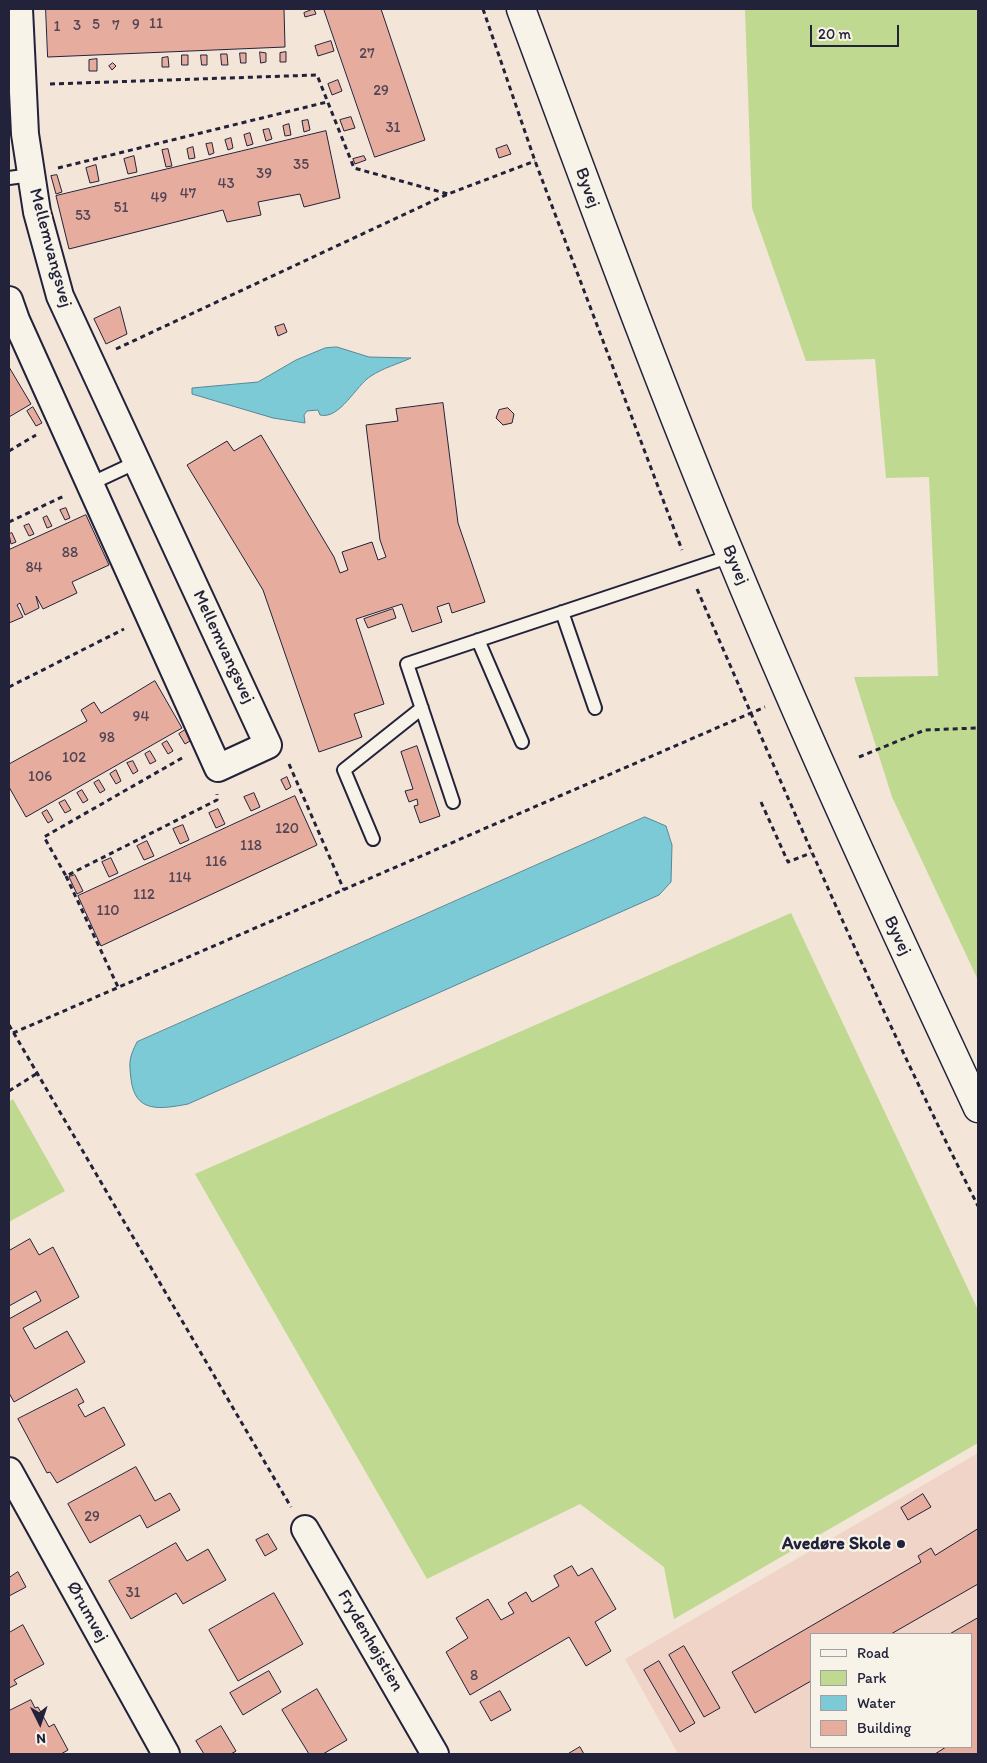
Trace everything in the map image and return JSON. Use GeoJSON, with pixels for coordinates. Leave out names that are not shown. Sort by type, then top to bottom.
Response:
{"type":"FeatureCollection","features":[{"type":"Feature","properties":{"kind":"street","name":"Mellemvangsvej"},"geometry":{"type":"LineString","coordinates":[[19,9],[25,134],[20,176],[36,212],[60,296],[268,745]]}},
{"type":"Feature","properties":{"kind":"street","name":"Byvej"},"geometry":{"type":"LineString","coordinates":[[521,9],[606,239],[731,556],[851,836],[978,1108]]}},
{"type":"Feature","properties":{"kind":"street"},"geometry":{"type":"LineString","coordinates":[[9,300],[218,768],[268,745]]}},
{"type":"Feature","properties":{"kind":"street","name":"Ørumvej"},"geometry":{"type":"LineString","coordinates":[[9,1471],[166,1754]]}},
{"type":"Feature","properties":{"kind":"street","name":"Frydenhøjstien"},"geometry":{"type":"LineString","coordinates":[[304,1529],[435,1754]]}},
{"type":"Feature","properties":{"kind":"lane"},"geometry":{"type":"LineString","coordinates":[[90,484],[137,462]]}},
{"type":"Feature","properties":{"kind":"lane"},"geometry":{"type":"LineString","coordinates":[[453,802],[407,664],[731,556]]}},
{"type":"Feature","properties":{"kind":"lane"},"geometry":{"type":"LineString","coordinates":[[562,612],[594,708]]}},
{"type":"Feature","properties":{"kind":"lane"},"geometry":{"type":"LineString","coordinates":[[478,640],[522,742]]}},
{"type":"Feature","properties":{"kind":"lane"},"geometry":{"type":"LineString","coordinates":[[373,839],[344,770],[422,708]]}},
{"type":"Feature","properties":{"kind":"path"},"geometry":{"type":"LineString","coordinates":[[483,9],[535,161],[689,570],[811,853],[939,1128],[978,1206]]}},
{"type":"Feature","properties":{"kind":"path"},"geometry":{"type":"LineString","coordinates":[[22,85],[317,75],[354,168],[448,194]]}},
{"type":"Feature","properties":{"kind":"path"},"geometry":{"type":"LineString","coordinates":[[20,176],[327,102]]}},
{"type":"Feature","properties":{"kind":"path"},"geometry":{"type":"LineString","coordinates":[[90,362],[448,194],[535,161]]}},
{"type":"Feature","properties":{"kind":"path"},"geometry":{"type":"LineString","coordinates":[[9,522],[90,484]]}},
{"type":"Feature","properties":{"kind":"path"},"geometry":{"type":"LineString","coordinates":[[9,687],[149,617]]}},
{"type":"Feature","properties":{"kind":"path"},"geometry":{"type":"LineString","coordinates":[[13,1033],[791,696]]}},
{"type":"Feature","properties":{"kind":"path"},"geometry":{"type":"LineString","coordinates":[[859,757],[925,730],[978,728]]}},
{"type":"Feature","properties":{"kind":"path"},"geometry":{"type":"LineString","coordinates":[[118,987],[66,876],[44,837],[206,744]]}},
{"type":"Feature","properties":{"kind":"path"},"geometry":{"type":"LineString","coordinates":[[268,745],[282,748],[344,890]]}},
{"type":"Feature","properties":{"kind":"path"},"geometry":{"type":"LineString","coordinates":[[66,876],[217,800],[218,768]]}},
{"type":"Feature","properties":{"kind":"path"},"geometry":{"type":"LineString","coordinates":[[761,802],[788,862],[811,853]]}},
{"type":"Feature","properties":{"kind":"path"},"geometry":{"type":"LineString","coordinates":[[9,1025],[304,1529]]}},
{"type":"Feature","properties":{"kind":"path"},"geometry":{"type":"LineString","coordinates":[[9,1092],[36,1074]]}},
{"type":"Feature","properties":{"kind":"shaded area","name":"Avedøre Skole"},"geometry":{"type":"Polygon","coordinates":[[[978,1453],[978,1754],[673,1754],[677,1752],[625,1659],[978,1453]]]}},
{"type":"Feature","properties":{"kind":"green space"},"geometry":{"type":"Polygon","coordinates":[[[745,9],[978,9],[978,980],[892,797],[854,677],[938,676],[929,477],[886,478],[875,359],[806,361],[752,208],[745,9]]]}},
{"type":"Feature","properties":{"kind":"green space"},"geometry":{"type":"Polygon","coordinates":[[[791,913],[978,1310],[978,1443],[674,1619],[664,1567],[580,1504],[427,1579],[195,1174],[791,913]]]}},
{"type":"Feature","properties":{"kind":"green space"},"geometry":{"type":"Polygon","coordinates":[[[13,1099],[65,1191],[9,1222],[9,1102],[13,1099]]]}},
{"type":"Feature","properties":{"kind":"water"},"geometry":{"type":"Polygon","coordinates":[[[337,347],[369,357],[411,358],[386,368],[365,380],[347,401],[334,412],[320,415],[318,410],[307,411],[304,415],[305,423],[273,418],[192,394],[192,388],[258,382],[296,360],[325,348],[337,347]]]}},
{"type":"Feature","properties":{"kind":"water"},"geometry":{"type":"Polygon","coordinates":[[[645,817],[666,826],[672,845],[671,882],[659,895],[188,1104],[159,1108],[151,1106],[144,1104],[133,1090],[130,1060],[137,1042],[645,817]]]}},
{"type":"Feature","properties":{"kind":"building"},"geometry":{"type":"Polygon","coordinates":[[[46,9],[284,9],[285,47],[48,57],[46,9]]]}},
{"type":"Feature","properties":{"kind":"building"},"geometry":{"type":"Polygon","coordinates":[[[314,9],[316,14],[305,17],[304,13],[314,9]]]}},
{"type":"Feature","properties":{"kind":"building"},"geometry":{"type":"Polygon","coordinates":[[[324,9],[381,9],[425,140],[375,157],[324,9]]]}},
{"type":"Feature","properties":{"kind":"building"},"geometry":{"type":"Polygon","coordinates":[[[331,41],[334,51],[318,56],[315,46],[331,41]]]}},
{"type":"Feature","properties":{"kind":"building"},"geometry":{"type":"Polygon","coordinates":[[[260,52],[266,53],[266,62],[261,63],[260,52]]]}},
{"type":"Feature","properties":{"kind":"building"},"geometry":{"type":"Polygon","coordinates":[[[286,52],[286,62],[280,62],[280,53],[286,52]]]}},
{"type":"Feature","properties":{"kind":"building"},"geometry":{"type":"Polygon","coordinates":[[[240,53],[246,53],[246,63],[241,63],[240,53]]]}},
{"type":"Feature","properties":{"kind":"building"},"geometry":{"type":"Polygon","coordinates":[[[221,54],[227,54],[228,65],[222,65],[221,54]]]}},
{"type":"Feature","properties":{"kind":"building"},"geometry":{"type":"Polygon","coordinates":[[[182,55],[188,55],[188,65],[182,65],[182,55]]]}},
{"type":"Feature","properties":{"kind":"building"},"geometry":{"type":"Polygon","coordinates":[[[201,55],[207,55],[207,65],[202,65],[201,55]]]}},
{"type":"Feature","properties":{"kind":"building"},"geometry":{"type":"Polygon","coordinates":[[[168,57],[169,67],[162,67],[162,58],[168,57]]]}},
{"type":"Feature","properties":{"kind":"building"},"geometry":{"type":"Polygon","coordinates":[[[97,59],[97,71],[89,71],[89,60],[97,59]]]}},
{"type":"Feature","properties":{"kind":"building"},"geometry":{"type":"Polygon","coordinates":[[[113,63],[116,66],[112,70],[109,66],[113,63]]]}},
{"type":"Feature","properties":{"kind":"building"},"geometry":{"type":"Polygon","coordinates":[[[338,80],[342,91],[332,95],[328,84],[338,80]]]}},
{"type":"Feature","properties":{"kind":"building"},"geometry":{"type":"Polygon","coordinates":[[[351,117],[355,128],[344,131],[340,120],[351,117]]]}},
{"type":"Feature","properties":{"kind":"building"},"geometry":{"type":"Polygon","coordinates":[[[308,120],[310,130],[304,132],[302,121],[308,120]]]}},
{"type":"Feature","properties":{"kind":"building"},"geometry":{"type":"Polygon","coordinates":[[[289,124],[291,135],[285,136],[283,126],[289,124]]]}},
{"type":"Feature","properties":{"kind":"building"},"geometry":{"type":"Polygon","coordinates":[[[269,129],[272,139],[266,141],[263,130],[269,129]]]}},
{"type":"Feature","properties":{"kind":"building"},"geometry":{"type":"Polygon","coordinates":[[[326,131],[340,198],[304,207],[300,194],[258,202],[261,215],[227,222],[223,210],[69,249],[56,196],[326,131]]]}},
{"type":"Feature","properties":{"kind":"building"},"geometry":{"type":"Polygon","coordinates":[[[250,133],[253,144],[247,146],[244,135],[250,133]]]}},
{"type":"Feature","properties":{"kind":"building"},"geometry":{"type":"Polygon","coordinates":[[[231,138],[233,148],[228,150],[225,140],[231,138]]]}},
{"type":"Feature","properties":{"kind":"building"},"geometry":{"type":"Polygon","coordinates":[[[212,143],[214,153],[209,155],[206,144],[212,143]]]}},
{"type":"Feature","properties":{"kind":"building"},"geometry":{"type":"Polygon","coordinates":[[[507,145],[511,154],[499,158],[496,149],[507,145]]]}},
{"type":"Feature","properties":{"kind":"building"},"geometry":{"type":"Polygon","coordinates":[[[193,147],[195,158],[189,159],[187,149],[193,147]]]}},
{"type":"Feature","properties":{"kind":"building"},"geometry":{"type":"Polygon","coordinates":[[[168,149],[172,166],[166,167],[162,150],[168,149]]]}},
{"type":"Feature","properties":{"kind":"building"},"geometry":{"type":"Polygon","coordinates":[[[134,156],[137,172],[128,174],[124,159],[134,156]]]}},
{"type":"Feature","properties":{"kind":"building"},"geometry":{"type":"Polygon","coordinates":[[[364,156],[366,160],[355,164],[353,159],[364,156]]]}},
{"type":"Feature","properties":{"kind":"building"},"geometry":{"type":"Polygon","coordinates":[[[96,165],[99,181],[90,183],[86,168],[96,165]]]}},
{"type":"Feature","properties":{"kind":"building"},"geometry":{"type":"Polygon","coordinates":[[[57,175],[62,192],[56,194],[51,176],[57,175]]]}},
{"type":"Feature","properties":{"kind":"building"},"geometry":{"type":"Polygon","coordinates":[[[120,307],[127,334],[106,344],[94,319],[120,307]]]}},
{"type":"Feature","properties":{"kind":"building"},"geometry":{"type":"Polygon","coordinates":[[[284,324],[287,332],[278,336],[275,327],[284,324]]]}},
{"type":"Feature","properties":{"kind":"building"},"geometry":{"type":"Polygon","coordinates":[[[9,367],[31,404],[9,417],[9,367]]]}},
{"type":"Feature","properties":{"kind":"building"},"geometry":{"type":"Polygon","coordinates":[[[443,403],[458,523],[485,602],[452,613],[449,603],[437,607],[442,622],[412,632],[402,604],[356,619],[384,704],[354,714],[362,737],[319,752],[263,590],[187,465],[227,441],[234,451],[261,435],[334,557],[340,573],[348,570],[342,552],[372,542],[378,560],[386,557],[380,540],[366,425],[398,421],[396,409],[443,403]]]}},
{"type":"Feature","properties":{"kind":"building"},"geometry":{"type":"Polygon","coordinates":[[[33,407],[42,423],[36,426],[27,411],[33,407]]]}},
{"type":"Feature","properties":{"kind":"building"},"geometry":{"type":"Polygon","coordinates":[[[508,408],[514,414],[512,423],[503,425],[496,418],[499,410],[508,408]]]}},
{"type":"Feature","properties":{"kind":"building"},"geometry":{"type":"Polygon","coordinates":[[[66,508],[70,518],[65,520],[60,510],[66,508]]]}},
{"type":"Feature","properties":{"kind":"building"},"geometry":{"type":"Polygon","coordinates":[[[86,515],[109,565],[72,582],[77,593],[43,609],[36,596],[39,608],[25,615],[20,603],[17,605],[23,617],[9,623],[9,550],[86,515]]]}},
{"type":"Feature","properties":{"kind":"building"},"geometry":{"type":"Polygon","coordinates":[[[47,516],[52,526],[47,528],[43,518],[47,516]]]}},
{"type":"Feature","properties":{"kind":"building"},"geometry":{"type":"Polygon","coordinates":[[[29,524],[34,534],[29,536],[24,526],[29,524]]]}},
{"type":"Feature","properties":{"kind":"building"},"geometry":{"type":"Polygon","coordinates":[[[12,533],[16,542],[11,544],[9,534],[12,533]]]}},
{"type":"Feature","properties":{"kind":"building"},"geometry":{"type":"Polygon","coordinates":[[[393,609],[396,618],[368,628],[364,619],[393,609]]]}},
{"type":"Feature","properties":{"kind":"building"},"geometry":{"type":"Polygon","coordinates":[[[155,681],[182,728],[26,817],[9,787],[9,764],[87,721],[81,710],[94,702],[101,713],[155,681]]]}},
{"type":"Feature","properties":{"kind":"building"},"geometry":{"type":"Polygon","coordinates":[[[185,730],[190,741],[185,744],[179,734],[185,730]]]}},
{"type":"Feature","properties":{"kind":"building"},"geometry":{"type":"Polygon","coordinates":[[[167,741],[173,751],[168,754],[162,744],[167,741]]]}},
{"type":"Feature","properties":{"kind":"building"},"geometry":{"type":"Polygon","coordinates":[[[417,746],[440,816],[420,823],[414,806],[418,805],[417,799],[409,802],[405,791],[413,789],[401,752],[417,746]]]}},
{"type":"Feature","properties":{"kind":"building"},"geometry":{"type":"Polygon","coordinates":[[[150,751],[156,761],[150,764],[145,754],[150,751]]]}},
{"type":"Feature","properties":{"kind":"building"},"geometry":{"type":"Polygon","coordinates":[[[133,761],[138,771],[133,774],[127,763],[133,761]]]}},
{"type":"Feature","properties":{"kind":"building"},"geometry":{"type":"Polygon","coordinates":[[[116,770],[121,781],[116,784],[110,774],[116,770]]]}},
{"type":"Feature","properties":{"kind":"building"},"geometry":{"type":"Polygon","coordinates":[[[287,777],[291,787],[286,790],[281,780],[287,777]]]}},
{"type":"Feature","properties":{"kind":"building"},"geometry":{"type":"Polygon","coordinates":[[[99,780],[105,790],[100,793],[94,783],[99,780]]]}},
{"type":"Feature","properties":{"kind":"building"},"geometry":{"type":"Polygon","coordinates":[[[82,790],[88,800],[83,803],[77,793],[82,790]]]}},
{"type":"Feature","properties":{"kind":"building"},"geometry":{"type":"Polygon","coordinates":[[[254,793],[260,807],[251,811],[244,797],[254,793]]]}},
{"type":"Feature","properties":{"kind":"building"},"geometry":{"type":"Polygon","coordinates":[[[295,796],[317,845],[101,946],[78,896],[295,796]]]}},
{"type":"Feature","properties":{"kind":"building"},"geometry":{"type":"Polygon","coordinates":[[[65,800],[71,810],[65,813],[59,803],[65,800]]]}},
{"type":"Feature","properties":{"kind":"building"},"geometry":{"type":"Polygon","coordinates":[[[218,809],[225,824],[216,828],[209,813],[218,809]]]}},
{"type":"Feature","properties":{"kind":"building"},"geometry":{"type":"Polygon","coordinates":[[[47,810],[53,820],[48,823],[42,813],[47,810]]]}},
{"type":"Feature","properties":{"kind":"building"},"geometry":{"type":"Polygon","coordinates":[[[183,825],[189,840],[180,844],[173,829],[183,825]]]}},
{"type":"Feature","properties":{"kind":"building"},"geometry":{"type":"Polygon","coordinates":[[[147,841],[154,856],[144,860],[137,846],[147,841]]]}},
{"type":"Feature","properties":{"kind":"building"},"geometry":{"type":"Polygon","coordinates":[[[111,858],[118,873],[109,877],[102,862],[111,858]]]}},
{"type":"Feature","properties":{"kind":"building"},"geometry":{"type":"Polygon","coordinates":[[[75,875],[83,891],[77,894],[69,877],[75,875]]]}},
{"type":"Feature","properties":{"kind":"building"},"geometry":{"type":"Polygon","coordinates":[[[30,1239],[39,1255],[53,1247],[79,1297],[23,1328],[35,1349],[67,1331],[85,1362],[14,1402],[9,1393],[9,1319],[41,1301],[36,1291],[9,1306],[9,1251],[30,1239]]]}},
{"type":"Feature","properties":{"kind":"building"},"geometry":{"type":"Polygon","coordinates":[[[77,1389],[84,1402],[78,1405],[85,1417],[104,1407],[125,1445],[57,1483],[50,1472],[47,1473],[18,1419],[77,1389]]]}},
{"type":"Feature","properties":{"kind":"building"},"geometry":{"type":"Polygon","coordinates":[[[136,1467],[155,1501],[170,1493],[180,1510],[147,1528],[140,1515],[90,1543],[68,1504],[136,1467]]]}},
{"type":"Feature","properties":{"kind":"building"},"geometry":{"type":"Polygon","coordinates":[[[923,1494],[931,1507],[908,1520],[901,1508],[923,1494]]]}},
{"type":"Feature","properties":{"kind":"building"},"geometry":{"type":"Polygon","coordinates":[[[978,1529],[978,1584],[893,1633],[810,1633],[810,1682],[755,1713],[732,1672],[921,1562],[918,1556],[931,1548],[935,1555],[978,1529]]]}},
{"type":"Feature","properties":{"kind":"building"},"geometry":{"type":"Polygon","coordinates":[[[268,1534],[277,1549],[265,1556],[256,1540],[268,1534]]]}},
{"type":"Feature","properties":{"kind":"building"},"geometry":{"type":"Polygon","coordinates":[[[176,1543],[187,1561],[208,1549],[226,1580],[183,1604],[176,1593],[131,1619],[109,1581],[176,1543]]]}},
{"type":"Feature","properties":{"kind":"building"},"geometry":{"type":"Polygon","coordinates":[[[572,1566],[578,1576],[592,1568],[616,1609],[595,1622],[611,1651],[586,1666],[569,1637],[470,1695],[446,1652],[468,1638],[456,1618],[488,1599],[501,1620],[514,1613],[508,1603],[526,1592],[532,1602],[559,1586],[554,1576],[572,1566]]]}},
{"type":"Feature","properties":{"kind":"building"},"geometry":{"type":"Polygon","coordinates":[[[18,1572],[26,1587],[9,1596],[9,1578],[18,1572]]]}},
{"type":"Feature","properties":{"kind":"building"},"geometry":{"type":"Polygon","coordinates":[[[274,1593],[303,1644],[238,1681],[209,1630],[274,1593]]]}},
{"type":"Feature","properties":{"kind":"building"},"geometry":{"type":"Polygon","coordinates":[[[978,1618],[978,1754],[935,1754],[944,1748],[972,1748],[972,1633],[952,1633],[978,1618]]]}},
{"type":"Feature","properties":{"kind":"building"},"geometry":{"type":"Polygon","coordinates":[[[23,1625],[44,1664],[14,1680],[17,1684],[9,1688],[9,1633],[23,1625]]]}},
{"type":"Feature","properties":{"kind":"building"},"geometry":{"type":"Polygon","coordinates":[[[684,1646],[720,1708],[704,1717],[669,1655],[684,1646]]]}},
{"type":"Feature","properties":{"kind":"building"},"geometry":{"type":"Polygon","coordinates":[[[659,1661],[695,1723],[680,1732],[644,1670],[659,1661]]]}},
{"type":"Feature","properties":{"kind":"building"},"geometry":{"type":"Polygon","coordinates":[[[269,1671],[281,1692],[243,1715],[230,1693],[269,1671]]]}},
{"type":"Feature","properties":{"kind":"building"},"geometry":{"type":"Polygon","coordinates":[[[317,1689],[347,1740],[323,1754],[309,1754],[282,1710],[317,1689]]]}},
{"type":"Feature","properties":{"kind":"building"},"geometry":{"type":"Polygon","coordinates":[[[500,1691],[511,1710],[491,1721],[480,1702],[500,1691]]]}},
{"type":"Feature","properties":{"kind":"building"},"geometry":{"type":"Polygon","coordinates":[[[31,1700],[35,1708],[38,1707],[49,1727],[54,1724],[68,1750],[61,1754],[9,1754],[9,1711],[31,1700]]]}},
{"type":"Feature","properties":{"kind":"building"},"geometry":{"type":"Polygon","coordinates":[[[221,1726],[236,1751],[231,1754],[204,1754],[196,1741],[221,1726]]]}},
{"type":"Feature","properties":{"kind":"building"},"geometry":{"type":"Polygon","coordinates":[[[580,1747],[584,1754],[568,1754],[580,1747]]]}},
{"type":"Feature","properties":{"kind":"place","name":"Avedøre Skole"},"geometry":{"type":"Point","coordinates":[901,1544]}}]}
